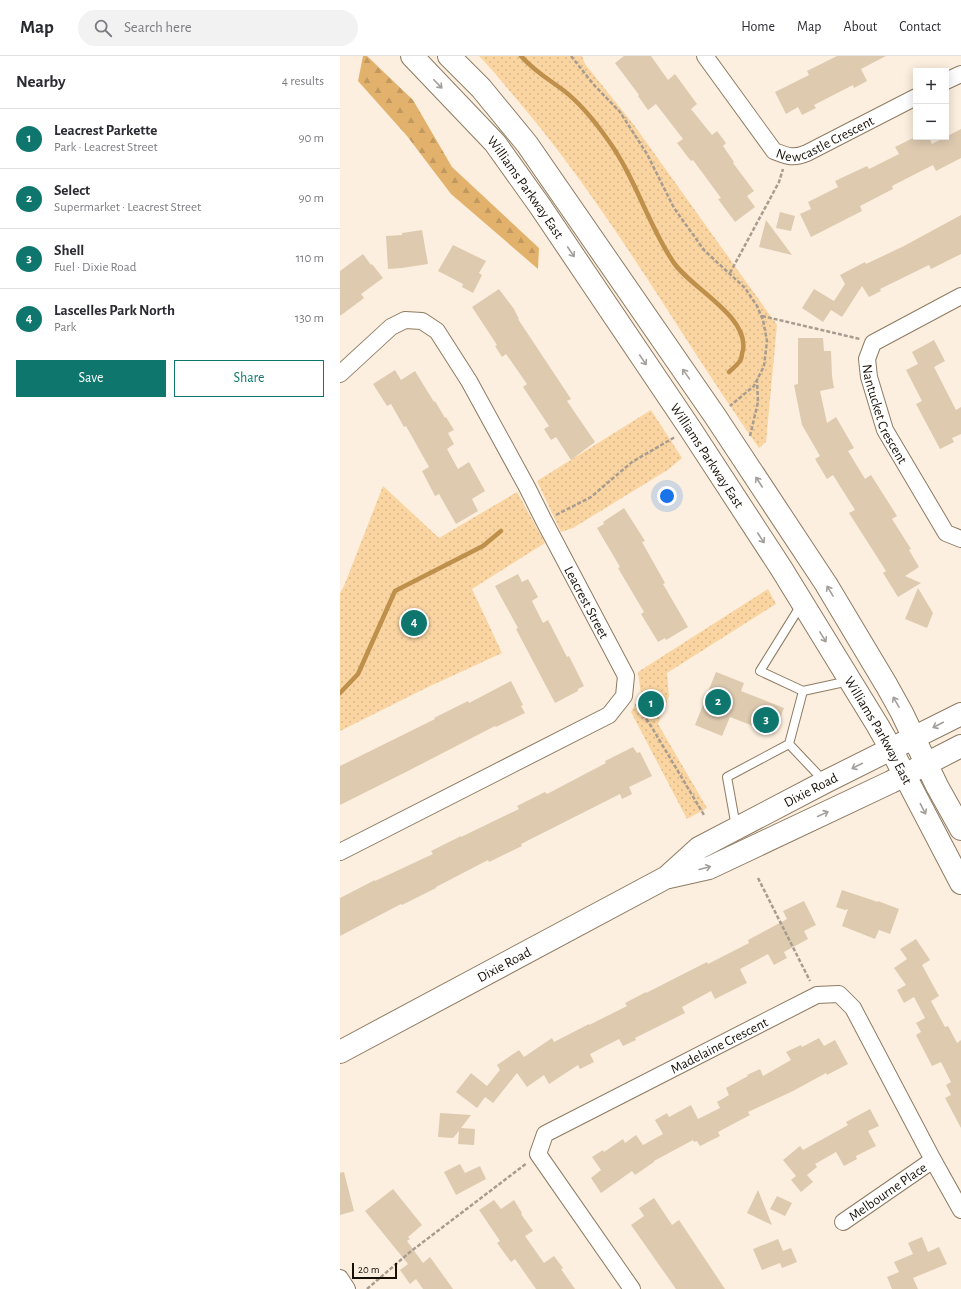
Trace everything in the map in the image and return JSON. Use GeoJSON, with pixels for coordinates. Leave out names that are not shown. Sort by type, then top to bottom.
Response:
{"type":"FeatureCollection","features":[{"type":"Feature","properties":{"kind":"main road","name":"Williams Parkway East"},"geometry":{"type":"LineString","coordinates":[[412,56],[495,143],[540,206],[690,430],[781,568],[892,749],[961,883]]}},
{"type":"Feature","properties":{"kind":"main road","name":"Williams Parkway East"},"geometry":{"type":"LineString","coordinates":[[449,56],[481,88],[527,144],[715,416],[826,584],[887,686],[914,737],[926,764],[961,829]]}},
{"type":"Feature","properties":{"kind":"main road","name":"Dixie Road"},"geometry":{"type":"LineString","coordinates":[[340,1052],[667,877],[699,848],[961,714]]}},
{"type":"Feature","properties":{"kind":"main road","name":"Dixie Road"},"geometry":{"type":"LineString","coordinates":[[667,877],[709,868],[891,782],[961,746]]}},
{"type":"Feature","properties":{"kind":"street","name":"Newcastle Crescent"},"geometry":{"type":"LineString","coordinates":[[705,56],[774,151],[788,156],[798,157],[807,153],[913,99]]}},
{"type":"Feature","properties":{"kind":"street"},"geometry":{"type":"LineString","coordinates":[[949,80],[961,74]]}},
{"type":"Feature","properties":{"kind":"street","name":"Nantucket Crescent"},"geometry":{"type":"LineString","coordinates":[[961,296],[873,343],[867,358],[869,377],[885,430],[946,533],[961,539]]}},
{"type":"Feature","properties":{"kind":"street","name":"Leacrest Street"},"geometry":{"type":"LineString","coordinates":[[340,374],[391,327],[405,320],[422,321],[437,330],[470,381],[626,676],[624,696]]}},
{"type":"Feature","properties":{"kind":"street"},"geometry":{"type":"LineString","coordinates":[[340,852],[609,714],[624,696]]}},
{"type":"Feature","properties":{"kind":"street","name":"Madelaine Crescent"},"geometry":{"type":"LineString","coordinates":[[538,1154],[545,1134],[817,995],[839,994],[853,1008],[961,1210]]}},
{"type":"Feature","properties":{"kind":"street"},"geometry":{"type":"LineString","coordinates":[[538,1154],[632,1289]]}},
{"type":"Feature","properties":{"kind":"street","name":"Melbourne Place"},"geometry":{"type":"LineString","coordinates":[[843,1222],[933,1160]]}},
{"type":"Feature","properties":{"kind":"street"},"geometry":{"type":"LineString","coordinates":[[340,1278],[347,1289]]}},
{"type":"Feature","properties":{"kind":"lane"},"geometry":{"type":"LineString","coordinates":[[802,603],[760,671],[802,691],[851,681]]}},
{"type":"Feature","properties":{"kind":"lane"},"geometry":{"type":"LineString","coordinates":[[737,829],[727,777],[789,744],[802,691]]}},
{"type":"Feature","properties":{"kind":"lane"},"geometry":{"type":"LineString","coordinates":[[789,744],[826,782]]}},
{"type":"Feature","properties":{"kind":"path"},"geometry":{"type":"LineString","coordinates":[[571,56],[620,112],[647,154],[674,208],[704,250],[745,288],[757,306],[763,320],[767,341],[764,366],[754,386],[715,416]]}},
{"type":"Feature","properties":{"kind":"path"},"geometry":{"type":"LineString","coordinates":[[730,273],[779,182],[788,156]]}},
{"type":"Feature","properties":{"kind":"path"},"geometry":{"type":"LineString","coordinates":[[761,316],[852,336],[873,343]]}},
{"type":"Feature","properties":{"kind":"path"},"geometry":{"type":"LineString","coordinates":[[750,436],[758,402],[757,380]]}},
{"type":"Feature","properties":{"kind":"path"},"geometry":{"type":"LineString","coordinates":[[544,521],[591,497],[632,462],[690,430]]}},
{"type":"Feature","properties":{"kind":"path"},"geometry":{"type":"LineString","coordinates":[[624,696],[637,705],[704,816]]}},
{"type":"Feature","properties":{"kind":"path"},"geometry":{"type":"LineString","coordinates":[[758,878],[817,995]]}},
{"type":"Feature","properties":{"kind":"path"},"geometry":{"type":"LineString","coordinates":[[367,1289],[410,1252],[538,1154]]}},
{"type":"Feature","properties":{"kind":"green space"},"geometry":{"type":"Polygon","coordinates":[[[363,56],[367,56],[413,100],[452,167],[539,248],[538,269],[451,194],[407,136],[358,81],[363,56]]]}},
{"type":"Feature","properties":{"kind":"shaded area"},"geometry":{"type":"Polygon","coordinates":[[[479,56],[582,56],[585,64],[634,125],[777,325],[766,442],[759,448],[587,190],[524,108],[479,56]]]}},
{"type":"Feature","properties":{"kind":"shaded area"},"geometry":{"type":"Polygon","coordinates":[[[651,410],[682,458],[669,469],[573,528],[561,532],[537,481],[651,410]]]}},
{"type":"Feature","properties":{"kind":"shaded area"},"geometry":{"type":"Polygon","coordinates":[[[383,486],[439,538],[517,492],[545,543],[472,589],[502,653],[426,688],[340,731],[340,593],[383,486]]]}},
{"type":"Feature","properties":{"kind":"shaded area"},"geometry":{"type":"Polygon","coordinates":[[[768,589],[776,604],[667,673],[669,696],[658,724],[707,808],[687,819],[631,712],[641,695],[638,672],[768,589]]]}},
{"type":"Feature","properties":{"kind":"building"},"geometry":{"type":"Polygon","coordinates":[[[624,56],[651,56],[668,80],[675,74],[697,104],[691,109],[712,135],[717,131],[726,143],[723,146],[734,162],[733,163],[754,191],[747,196],[755,207],[735,222],[718,199],[721,198],[693,160],[691,161],[677,143],[683,139],[656,104],[648,110],[638,96],[639,95],[615,63],[624,56]]]}},
{"type":"Feature","properties":{"kind":"building"},"geometry":{"type":"Polygon","coordinates":[[[837,56],[886,56],[861,69],[867,81],[854,88],[853,85],[814,105],[816,108],[802,115],[798,107],[786,114],[775,92],[809,75],[807,71],[837,56]]]}},
{"type":"Feature","properties":{"kind":"building"},"geometry":{"type":"Polygon","coordinates":[[[961,129],[961,158],[936,171],[933,165],[892,186],[893,189],[860,206],[862,211],[811,237],[800,214],[811,209],[808,202],[838,187],[835,181],[867,166],[869,169],[899,154],[895,147],[913,138],[913,140],[930,140],[932,144],[940,140],[949,140],[949,135],[961,129]]]}},
{"type":"Feature","properties":{"kind":"building"},"geometry":{"type":"Polygon","coordinates":[[[780,212],[795,216],[791,231],[776,228],[780,212]]]}},
{"type":"Feature","properties":{"kind":"building"},"geometry":{"type":"Polygon","coordinates":[[[961,215],[961,254],[931,269],[929,265],[880,289],[881,291],[869,297],[862,286],[842,317],[831,310],[823,322],[802,308],[814,289],[834,301],[845,284],[840,275],[865,262],[866,264],[904,246],[961,215]]]}},
{"type":"Feature","properties":{"kind":"building"},"geometry":{"type":"Polygon","coordinates":[[[766,220],[792,255],[759,247],[766,220]]]}},
{"type":"Feature","properties":{"kind":"building"},"geometry":{"type":"Polygon","coordinates":[[[422,230],[428,264],[388,269],[386,236],[402,235],[402,233],[422,230]]]}},
{"type":"Feature","properties":{"kind":"building"},"geometry":{"type":"Polygon","coordinates":[[[453,245],[486,261],[479,273],[482,275],[473,293],[462,287],[463,284],[438,271],[453,245]]]}},
{"type":"Feature","properties":{"kind":"building"},"geometry":{"type":"Polygon","coordinates":[[[363,254],[383,278],[361,294],[364,298],[340,316],[340,271],[363,254]]]}},
{"type":"Feature","properties":{"kind":"building"},"geometry":{"type":"Polygon","coordinates":[[[499,289],[514,309],[518,319],[571,399],[567,401],[595,442],[571,460],[556,437],[551,440],[544,429],[549,426],[523,387],[527,384],[506,354],[502,357],[495,346],[497,345],[472,307],[499,289]]]}},
{"type":"Feature","properties":{"kind":"building"},"geometry":{"type":"Polygon","coordinates":[[[798,338],[823,338],[824,351],[831,351],[834,388],[820,391],[827,423],[836,417],[854,448],[848,451],[865,479],[871,475],[897,516],[892,519],[911,549],[909,550],[919,567],[905,576],[921,583],[898,597],[883,573],[886,571],[849,513],[855,510],[833,475],[827,479],[815,459],[820,456],[802,425],[794,385],[798,384],[798,338]]]}},
{"type":"Feature","properties":{"kind":"building"},"geometry":{"type":"Polygon","coordinates":[[[934,340],[945,361],[934,367],[956,410],[961,407],[961,434],[952,438],[954,442],[940,449],[916,404],[922,401],[906,370],[918,364],[912,352],[934,340]]]}},
{"type":"Feature","properties":{"kind":"building"},"geometry":{"type":"Polygon","coordinates":[[[395,370],[401,380],[415,371],[434,402],[435,401],[454,430],[448,433],[454,444],[447,449],[458,469],[469,462],[485,491],[472,499],[478,511],[456,524],[439,494],[435,496],[422,471],[429,467],[406,426],[404,427],[391,404],[387,406],[373,384],[395,370]]]}},
{"type":"Feature","properties":{"kind":"building"},"geometry":{"type":"Polygon","coordinates":[[[624,508],[645,541],[642,542],[665,583],[663,584],[688,627],[666,640],[665,638],[658,642],[641,614],[644,612],[618,568],[620,567],[597,528],[604,524],[603,522],[624,508]]]}},
{"type":"Feature","properties":{"kind":"building"},"geometry":{"type":"Polygon","coordinates":[[[518,574],[522,582],[528,579],[538,597],[532,601],[543,623],[548,620],[584,686],[578,689],[578,691],[555,703],[516,629],[518,628],[495,586],[518,574]]]}},
{"type":"Feature","properties":{"kind":"building"},"geometry":{"type":"Polygon","coordinates":[[[918,588],[933,613],[927,628],[905,619],[918,588]]]}},
{"type":"Feature","properties":{"kind":"building"},"geometry":{"type":"Polygon","coordinates":[[[716,672],[744,683],[741,691],[784,708],[774,734],[730,717],[722,736],[695,725],[716,672]]]}},
{"type":"Feature","properties":{"kind":"building"},"geometry":{"type":"Polygon","coordinates":[[[511,681],[523,705],[521,706],[525,713],[496,727],[495,726],[340,805],[340,766],[468,701],[469,703],[511,681]]]}},
{"type":"Feature","properties":{"kind":"building"},"geometry":{"type":"Polygon","coordinates":[[[633,747],[637,753],[640,752],[652,776],[629,787],[632,794],[622,799],[620,794],[521,844],[522,846],[489,862],[488,860],[340,936],[340,898],[375,880],[433,854],[431,851],[519,809],[517,806],[545,792],[547,794],[633,747]]]}},
{"type":"Feature","properties":{"kind":"building"},"geometry":{"type":"Polygon","coordinates":[[[842,890],[899,909],[890,934],[879,930],[875,939],[842,926],[848,909],[845,910],[836,907],[842,890]]]}},
{"type":"Feature","properties":{"kind":"building"},"geometry":{"type":"Polygon","coordinates":[[[804,901],[816,925],[804,931],[808,939],[784,952],[787,958],[774,965],[768,954],[740,969],[747,983],[715,999],[711,991],[682,1007],[685,1013],[635,1038],[636,1040],[623,1046],[619,1039],[590,1054],[594,1062],[580,1069],[578,1065],[549,1084],[544,1075],[527,1087],[517,1073],[493,1103],[485,1097],[477,1108],[456,1092],[471,1073],[487,1086],[500,1070],[497,1065],[519,1050],[524,1057],[552,1038],[554,1042],[627,1006],[625,1003],[646,992],[707,962],[708,964],[749,943],[748,940],[787,919],[783,911],[804,901]]]}},
{"type":"Feature","properties":{"kind":"building"},"geometry":{"type":"Polygon","coordinates":[[[916,939],[930,960],[922,965],[939,996],[931,1001],[945,1027],[948,1026],[957,1043],[961,1040],[961,1128],[945,1098],[951,1095],[946,1085],[951,1082],[941,1062],[932,1066],[916,1035],[921,1032],[916,1023],[925,1018],[914,997],[904,1003],[897,990],[906,985],[894,968],[907,959],[900,949],[916,939]]]}},
{"type":"Feature","properties":{"kind":"building"},"geometry":{"type":"Polygon","coordinates":[[[819,1038],[824,1046],[835,1040],[848,1064],[827,1075],[826,1073],[793,1091],[748,1112],[750,1115],[718,1132],[720,1136],[700,1146],[697,1141],[694,1142],[693,1140],[654,1161],[635,1175],[632,1171],[601,1193],[591,1178],[601,1170],[592,1157],[603,1150],[604,1152],[623,1139],[625,1143],[636,1135],[643,1145],[663,1134],[655,1120],[667,1113],[669,1117],[691,1105],[698,1119],[720,1108],[717,1102],[729,1095],[726,1088],[760,1069],[763,1076],[791,1060],[786,1052],[801,1045],[802,1047],[819,1038]]]}},
{"type":"Feature","properties":{"kind":"building"},"geometry":{"type":"Polygon","coordinates":[[[870,1109],[879,1126],[868,1131],[876,1146],[856,1156],[857,1159],[844,1166],[836,1152],[815,1164],[817,1167],[807,1175],[813,1182],[801,1192],[791,1180],[796,1176],[783,1160],[800,1146],[803,1150],[848,1125],[846,1122],[870,1109]]]}},
{"type":"Feature","properties":{"kind":"building"},"geometry":{"type":"Polygon","coordinates":[[[440,1113],[471,1115],[461,1128],[475,1129],[474,1145],[458,1144],[459,1131],[453,1138],[438,1137],[440,1113]]]}},
{"type":"Feature","properties":{"kind":"building"},"geometry":{"type":"Polygon","coordinates":[[[460,1164],[465,1173],[480,1166],[486,1179],[456,1195],[444,1172],[460,1164]]]}},
{"type":"Feature","properties":{"kind":"building"},"geometry":{"type":"Polygon","coordinates":[[[344,1172],[354,1211],[340,1215],[340,1173],[344,1172]]]}},
{"type":"Feature","properties":{"kind":"building"},"geometry":{"type":"Polygon","coordinates":[[[393,1189],[422,1225],[408,1237],[410,1239],[407,1241],[423,1263],[430,1257],[453,1289],[423,1289],[416,1279],[410,1284],[400,1270],[408,1264],[365,1211],[393,1189]]]}},
{"type":"Feature","properties":{"kind":"building"},"geometry":{"type":"Polygon","coordinates":[[[758,1190],[772,1225],[747,1213],[758,1190]]]}},
{"type":"Feature","properties":{"kind":"building"},"geometry":{"type":"Polygon","coordinates":[[[777,1196],[792,1203],[785,1216],[770,1209],[777,1196]]]}},
{"type":"Feature","properties":{"kind":"building"},"geometry":{"type":"Polygon","coordinates":[[[654,1198],[672,1225],[679,1220],[725,1289],[676,1289],[631,1225],[644,1216],[639,1208],[654,1198]]]}},
{"type":"Feature","properties":{"kind":"building"},"geometry":{"type":"Polygon","coordinates":[[[494,1200],[501,1209],[514,1200],[522,1213],[521,1214],[533,1231],[525,1236],[544,1263],[554,1256],[575,1289],[536,1289],[515,1259],[511,1262],[497,1243],[500,1241],[479,1210],[494,1200]]]}},
{"type":"Feature","properties":{"kind":"building"},"geometry":{"type":"Polygon","coordinates":[[[922,1237],[928,1252],[939,1247],[947,1264],[913,1278],[918,1289],[892,1289],[887,1277],[899,1272],[894,1262],[913,1254],[908,1243],[922,1237]]]}},
{"type":"Feature","properties":{"kind":"building"},"geometry":{"type":"Polygon","coordinates":[[[778,1239],[783,1251],[791,1248],[797,1262],[782,1268],[780,1263],[762,1270],[753,1249],[778,1239]]]}},
{"type":"Feature","properties":{"kind":"waterway"},"geometry":{"type":"LineString","coordinates":[[521,56],[536,70],[569,95],[593,120],[608,140],[626,169],[655,230],[672,260],[680,270],[716,302],[737,325],[742,337],[743,350],[740,361],[729,372]]}},
{"type":"Feature","properties":{"kind":"waterway"},"geometry":{"type":"LineString","coordinates":[[340,693],[358,674],[395,591],[483,546],[501,531]]}},
{"type":"Feature","properties":{"kind":"place","name":"Lascelles Park North"},"geometry":{"type":"Point","coordinates":[414,623]}},
{"type":"Feature","properties":{"kind":"place","name":"Select"},"geometry":{"type":"Point","coordinates":[718,702]}},
{"type":"Feature","properties":{"kind":"place","name":"Leacrest Parkette"},"geometry":{"type":"Point","coordinates":[651,704]}},
{"type":"Feature","properties":{"kind":"place","name":"Shell"},"geometry":{"type":"Point","coordinates":[766,720]}}]}
